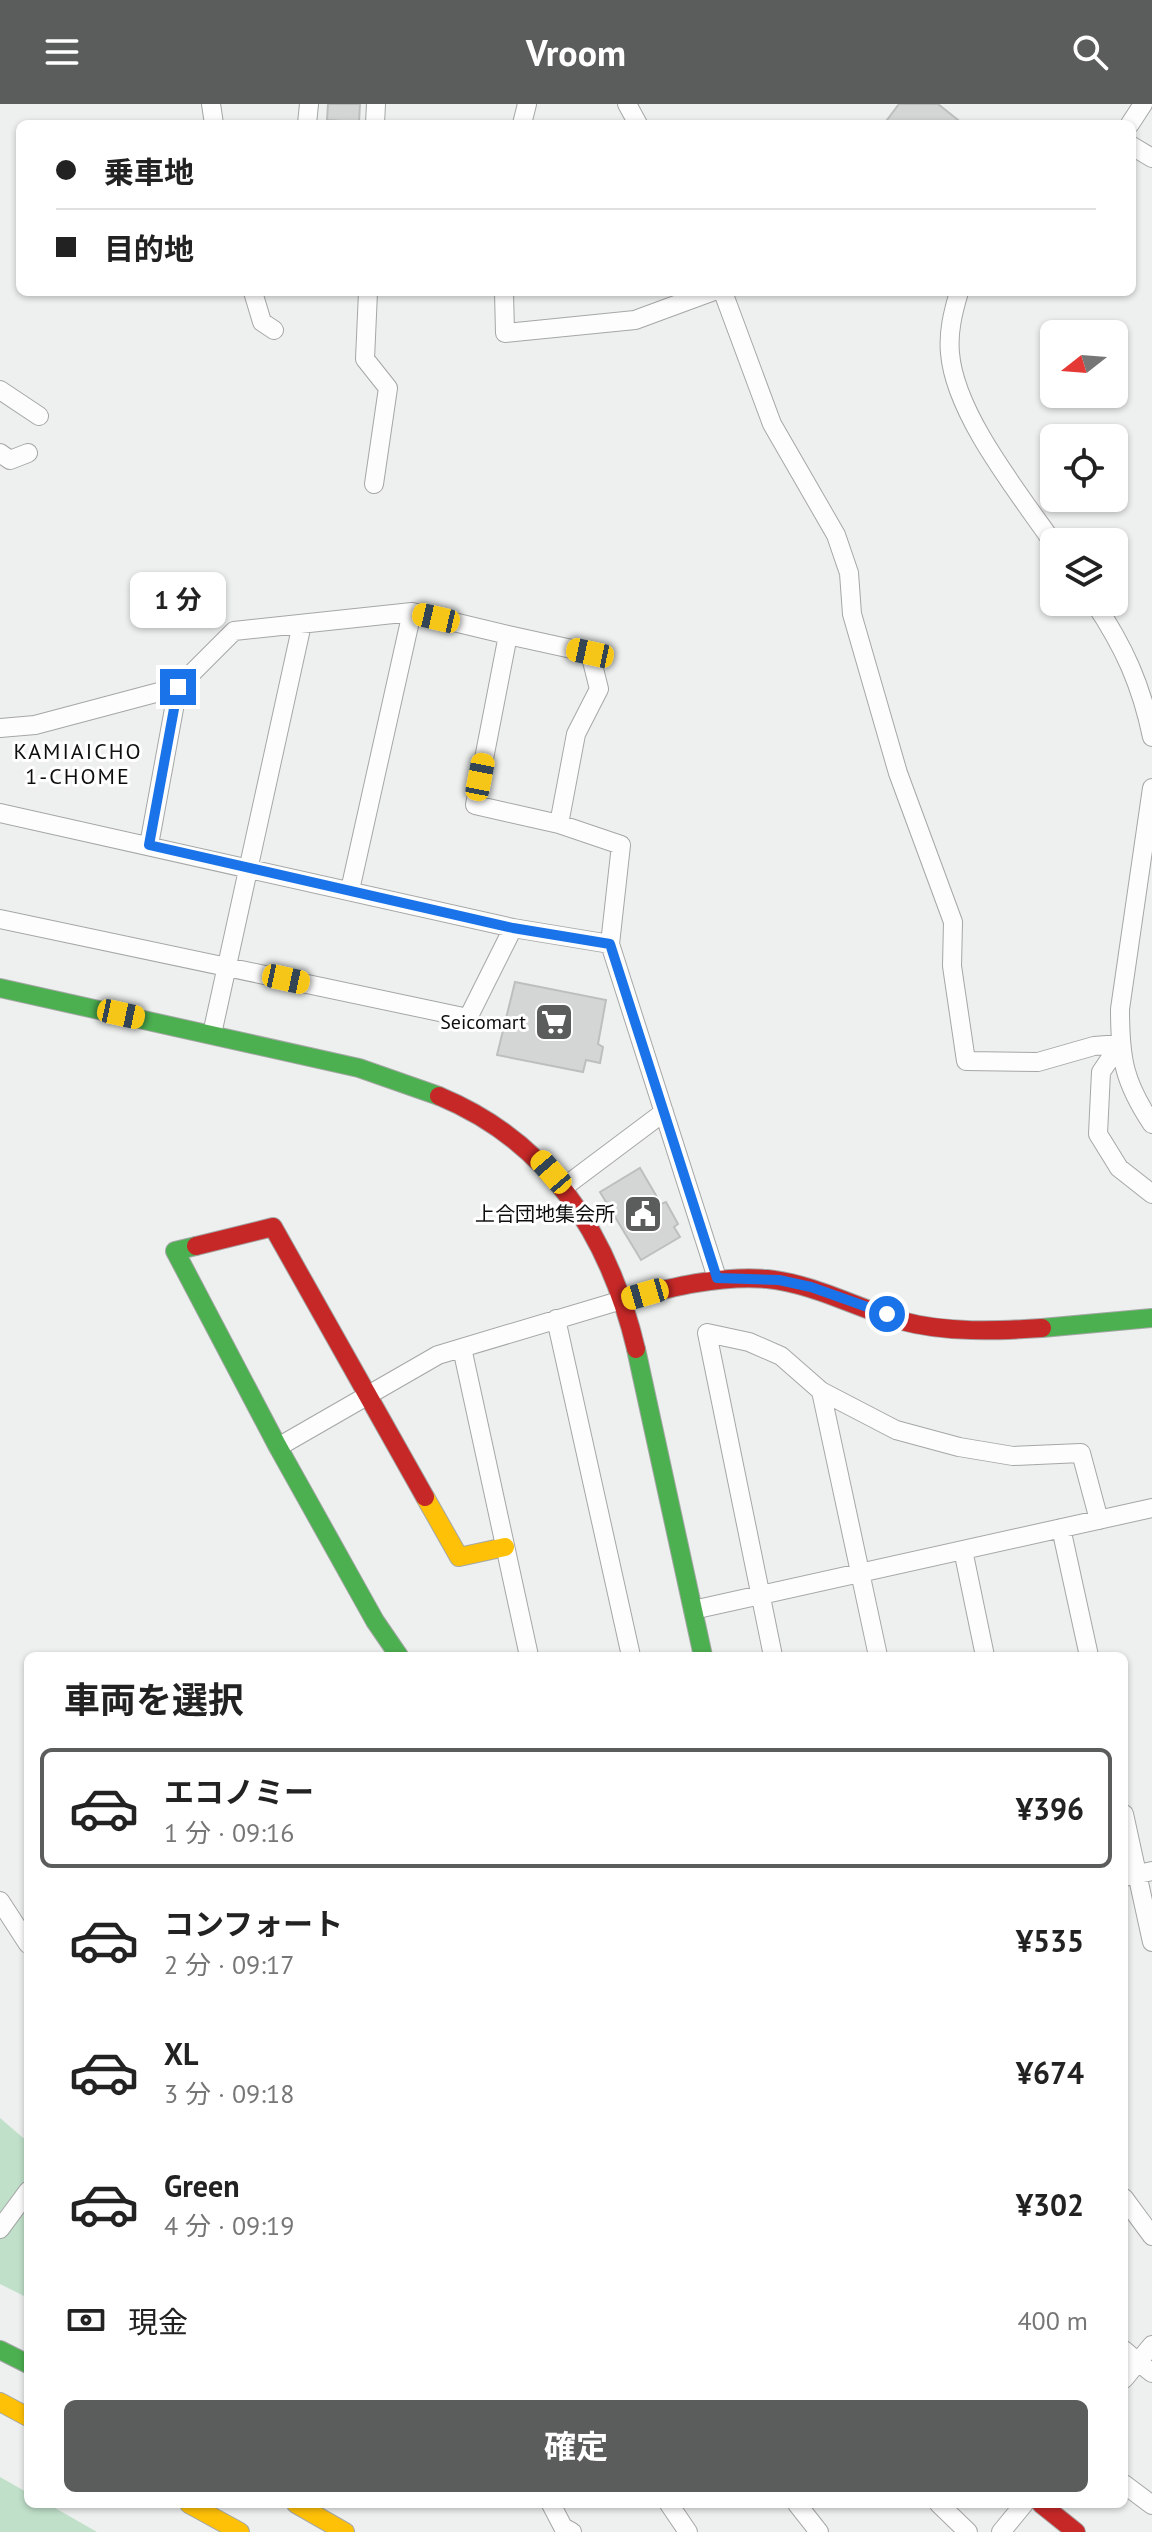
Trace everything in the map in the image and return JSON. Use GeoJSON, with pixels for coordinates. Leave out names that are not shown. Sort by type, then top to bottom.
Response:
{"type":"FeatureCollection","features":[{"type":"Feature","properties":{"kind":"main road"},"geometry":{"type":"LineString","coordinates":[[0,988],[358,1066],[424,1087],[504,1129],[538,1157],[564,1187],[591,1228],[622,1300],[702,1652]]}},
{"type":"Feature","properties":{"kind":"main road"},"geometry":{"type":"LineString","coordinates":[[396,1652],[375,1621],[278,1447],[175,1251],[273,1227],[459,1557],[505,1547]]}},
{"type":"Feature","properties":{"kind":"main road"},"geometry":{"type":"LineString","coordinates":[[622,1300],[717,1278],[779,1280],[811,1287],[912,1323],[974,1331],[1039,1331],[1152,1318]]}},
{"type":"Feature","properties":{"kind":"main road"},"geometry":{"type":"LineString","coordinates":[[0,2350],[24,2362]]}},
{"type":"Feature","properties":{"kind":"main road"},"geometry":{"type":"LineString","coordinates":[[0,2402],[24,2415]]}},
{"type":"Feature","properties":{"kind":"main road"},"geometry":{"type":"LineString","coordinates":[[196,2508],[240,2532]]}},
{"type":"Feature","properties":{"kind":"main road"},"geometry":{"type":"LineString","coordinates":[[303,2508],[345,2532]]}},
{"type":"Feature","properties":{"kind":"main road"},"geometry":{"type":"LineString","coordinates":[[1046,2508],[1076,2532]]}},
{"type":"Feature","properties":{"kind":"street"},"geometry":{"type":"LineString","coordinates":[[254,296],[262,322],[274,330]]}},
{"type":"Feature","properties":{"kind":"street"},"geometry":{"type":"LineString","coordinates":[[368,296],[365,359],[388,388],[374,484]]}},
{"type":"Feature","properties":{"kind":"street"},"geometry":{"type":"LineString","coordinates":[[504,296],[505,333],[635,320],[700,296]]}},
{"type":"Feature","properties":{"kind":"street"},"geometry":{"type":"LineString","coordinates":[[724,296],[772,424],[836,535],[849,573],[852,614],[898,773],[953,922],[952,966],[966,1061],[1038,1062],[1094,1046],[1120,1044]]}},
{"type":"Feature","properties":{"kind":"street"},"geometry":{"type":"LineString","coordinates":[[958,296],[952,316],[950,354],[957,382],[973,421],[1043,528]]}},
{"type":"Feature","properties":{"kind":"street"},"geometry":{"type":"LineString","coordinates":[[0,390],[39,416]]}},
{"type":"Feature","properties":{"kind":"street"},"geometry":{"type":"LineString","coordinates":[[0,453],[10,460],[28,453]]}},
{"type":"Feature","properties":{"kind":"street"},"geometry":{"type":"LineString","coordinates":[[350,890],[412,612]]}},
{"type":"Feature","properties":{"kind":"street"},"geometry":{"type":"LineString","coordinates":[[0,728],[35,725],[178,687],[234,631],[412,612],[590,653],[599,689],[576,734],[559,824]]}},
{"type":"Feature","properties":{"kind":"street"},"geometry":{"type":"LineString","coordinates":[[1103,616],[1130,661],[1148,699],[1152,737]]}},
{"type":"Feature","properties":{"kind":"street"},"geometry":{"type":"LineString","coordinates":[[212,1034],[302,624]]}},
{"type":"Feature","properties":{"kind":"street"},"geometry":{"type":"LineString","coordinates":[[508,635],[475,805],[559,824],[621,845],[610,944],[717,1278]]}},
{"type":"Feature","properties":{"kind":"street"},"geometry":{"type":"LineString","coordinates":[[149,845],[178,687]]}},
{"type":"Feature","properties":{"kind":"street"},"geometry":{"type":"LineString","coordinates":[[1152,788],[1120,1009],[1120,1044],[1125,1072],[1137,1101],[1152,1124]]}},
{"type":"Feature","properties":{"kind":"street"},"geometry":{"type":"LineString","coordinates":[[0,813],[513,928],[610,944]]}},
{"type":"Feature","properties":{"kind":"street"},"geometry":{"type":"LineString","coordinates":[[0,919],[468,1018],[513,928]]}},
{"type":"Feature","properties":{"kind":"street"},"geometry":{"type":"LineString","coordinates":[[1120,1044],[1101,1072],[1098,1134],[1119,1168],[1152,1194]]}},
{"type":"Feature","properties":{"kind":"street"},"geometry":{"type":"LineString","coordinates":[[564,1187],[664,1112]]}},
{"type":"Feature","properties":{"kind":"street"},"geometry":{"type":"LineString","coordinates":[[278,1447],[438,1355],[622,1300]]}},
{"type":"Feature","properties":{"kind":"street"},"geometry":{"type":"LineString","coordinates":[[556,1319],[630,1652]]}},
{"type":"Feature","properties":{"kind":"street"},"geometry":{"type":"LineString","coordinates":[[772,1652],[707,1333],[749,1342],[781,1356],[821,1391],[896,1430],[959,1447],[1013,1456],[1081,1453],[1099,1520]]}},
{"type":"Feature","properties":{"kind":"street"},"geometry":{"type":"LineString","coordinates":[[462,1348],[528,1652]]}},
{"type":"Feature","properties":{"kind":"street"},"geometry":{"type":"LineString","coordinates":[[821,1391],[877,1652]]}},
{"type":"Feature","properties":{"kind":"street"},"geometry":{"type":"LineString","coordinates":[[693,1610],[1152,1508]]}},
{"type":"Feature","properties":{"kind":"street"},"geometry":{"type":"LineString","coordinates":[[1061,1528],[1088,1652]]}},
{"type":"Feature","properties":{"kind":"street"},"geometry":{"type":"LineString","coordinates":[[963,1550],[984,1652]]}},
{"type":"Feature","properties":{"kind":"street"},"geometry":{"type":"LineString","coordinates":[[1128,1831],[1152,1942]]}},
{"type":"Feature","properties":{"kind":"street"},"geometry":{"type":"LineString","coordinates":[[0,1901],[24,1938]]}},
{"type":"Feature","properties":{"kind":"street"},"geometry":{"type":"LineString","coordinates":[[0,2229],[24,2196]]}},
{"type":"Feature","properties":{"kind":"street"},"geometry":{"type":"LineString","coordinates":[[1128,2203],[1152,2236]]}},
{"type":"Feature","properties":{"kind":"street"},"geometry":{"type":"LineString","coordinates":[[1138,2362],[1152,2345]]}},
{"type":"Feature","properties":{"kind":"street"},"geometry":{"type":"LineString","coordinates":[[1128,2487],[1152,2505]]}},
{"type":"Feature","properties":{"kind":"street"},"geometry":{"type":"LineString","coordinates":[[553,2508],[563,2527],[572,2532]]}},
{"type":"Feature","properties":{"kind":"street"},"geometry":{"type":"LineString","coordinates":[[662,2532],[684,2527],[672,2508]]}},
{"type":"Feature","properties":{"kind":"street"},"geometry":{"type":"LineString","coordinates":[[800,2508],[819,2532]]}},
{"type":"Feature","properties":{"kind":"street"},"geometry":{"type":"LineString","coordinates":[[943,2508],[968,2532]]}},
{"type":"Feature","properties":{"kind":"street"},"geometry":{"type":"LineString","coordinates":[[1001,2532],[1021,2508]]}},
{"type":"Feature","properties":{"kind":"green space"},"geometry":{"type":"Polygon","coordinates":[[[0,2118],[24,2139],[24,2296],[0,2284],[0,2118]]]}},
{"type":"Feature","properties":{"kind":"green space"},"geometry":{"type":"Polygon","coordinates":[[[0,2477],[24,2491],[24,2508],[55,2508],[97,2532],[0,2532],[0,2477]]]}},
{"type":"Feature","properties":{"kind":"building"},"geometry":{"type":"Polygon","coordinates":[[[328,104],[360,104],[359,120],[327,120],[328,104]]]}},
{"type":"Feature","properties":{"kind":"building"},"geometry":{"type":"Polygon","coordinates":[[[899,104],[938,104],[958,120],[887,120],[899,104]]]}},
{"type":"Feature","properties":{"kind":"building","name":"Seicomart"},"geometry":{"type":"Polygon","coordinates":[[[515,982],[606,1000],[598,1044],[603,1047],[600,1063],[586,1060],[583,1072],[497,1055],[515,982]]]}},
{"type":"Feature","properties":{"kind":"building","name":"上合団地集会所"},"geometry":{"type":"Polygon","coordinates":[[[640,1168],[661,1204],[666,1202],[678,1224],[674,1227],[680,1237],[641,1260],[600,1192],[640,1168]]]}},
{"type":"Feature","properties":{"kind":"traffic: fast"},"geometry":{"type":"LineString","coordinates":[[0,988],[359,1068],[439,1096]]}},
{"type":"Feature","properties":{"kind":"traffic: fast"},"geometry":{"type":"LineString","coordinates":[[196,1246],[175,1251],[278,1447],[375,1621],[396,1652]]}},
{"type":"Feature","properties":{"kind":"traffic: fast"},"geometry":{"type":"LineString","coordinates":[[1042,1328],[1152,1318]]}},
{"type":"Feature","properties":{"kind":"traffic: fast"},"geometry":{"type":"LineString","coordinates":[[636,1349],[702,1652]]}},
{"type":"Feature","properties":{"kind":"traffic: fast"},"geometry":{"type":"LineString","coordinates":[[0,2350],[24,2362]]}},
{"type":"Feature","properties":{"kind":"traffic: slow"},"geometry":{"type":"LineString","coordinates":[[425,1497],[459,1557],[505,1547]]}},
{"type":"Feature","properties":{"kind":"traffic: slow"},"geometry":{"type":"LineString","coordinates":[[0,2402],[24,2415]]}},
{"type":"Feature","properties":{"kind":"traffic: slow"},"geometry":{"type":"LineString","coordinates":[[196,2508],[240,2532]]}},
{"type":"Feature","properties":{"kind":"traffic: slow"},"geometry":{"type":"LineString","coordinates":[[303,2508],[345,2532]]}},
{"type":"Feature","properties":{"kind":"traffic: jam"},"geometry":{"type":"LineString","coordinates":[[439,1096],[478,1115],[513,1139],[543,1166],[569,1197],[591,1231],[609,1268],[636,1349]]}},
{"type":"Feature","properties":{"kind":"traffic: jam"},"geometry":{"type":"LineString","coordinates":[[196,1246],[273,1227],[425,1497]]}},
{"type":"Feature","properties":{"kind":"traffic: jam"},"geometry":{"type":"LineString","coordinates":[[622,1300],[712,1281],[767,1279],[802,1286],[919,1325],[972,1330],[1042,1328]]}},
{"type":"Feature","properties":{"kind":"traffic: jam"},"geometry":{"type":"LineString","coordinates":[[1046,2508],[1076,2532]]}},
{"type":"Feature","properties":{"kind":"place","name":"Seicomart"},"geometry":{"type":"Point","coordinates":[554,1022]}},
{"type":"Feature","properties":{"kind":"place","name":"上合団地集会所"},"geometry":{"type":"Point","coordinates":[643,1214]}},
{"type":"Feature","properties":{"kind":"district","name":"KAMIAICHO 1-CHOME"},"geometry":{"type":"Point","coordinates":[78,764]}},
{"type":"Feature","properties":{"kind":"route"},"geometry":{"type":"LineString","coordinates":[[178,687],[149,845],[513,928],[610,944],[717,1278],[779,1280],[811,1287],[887,1314]]}}]}
